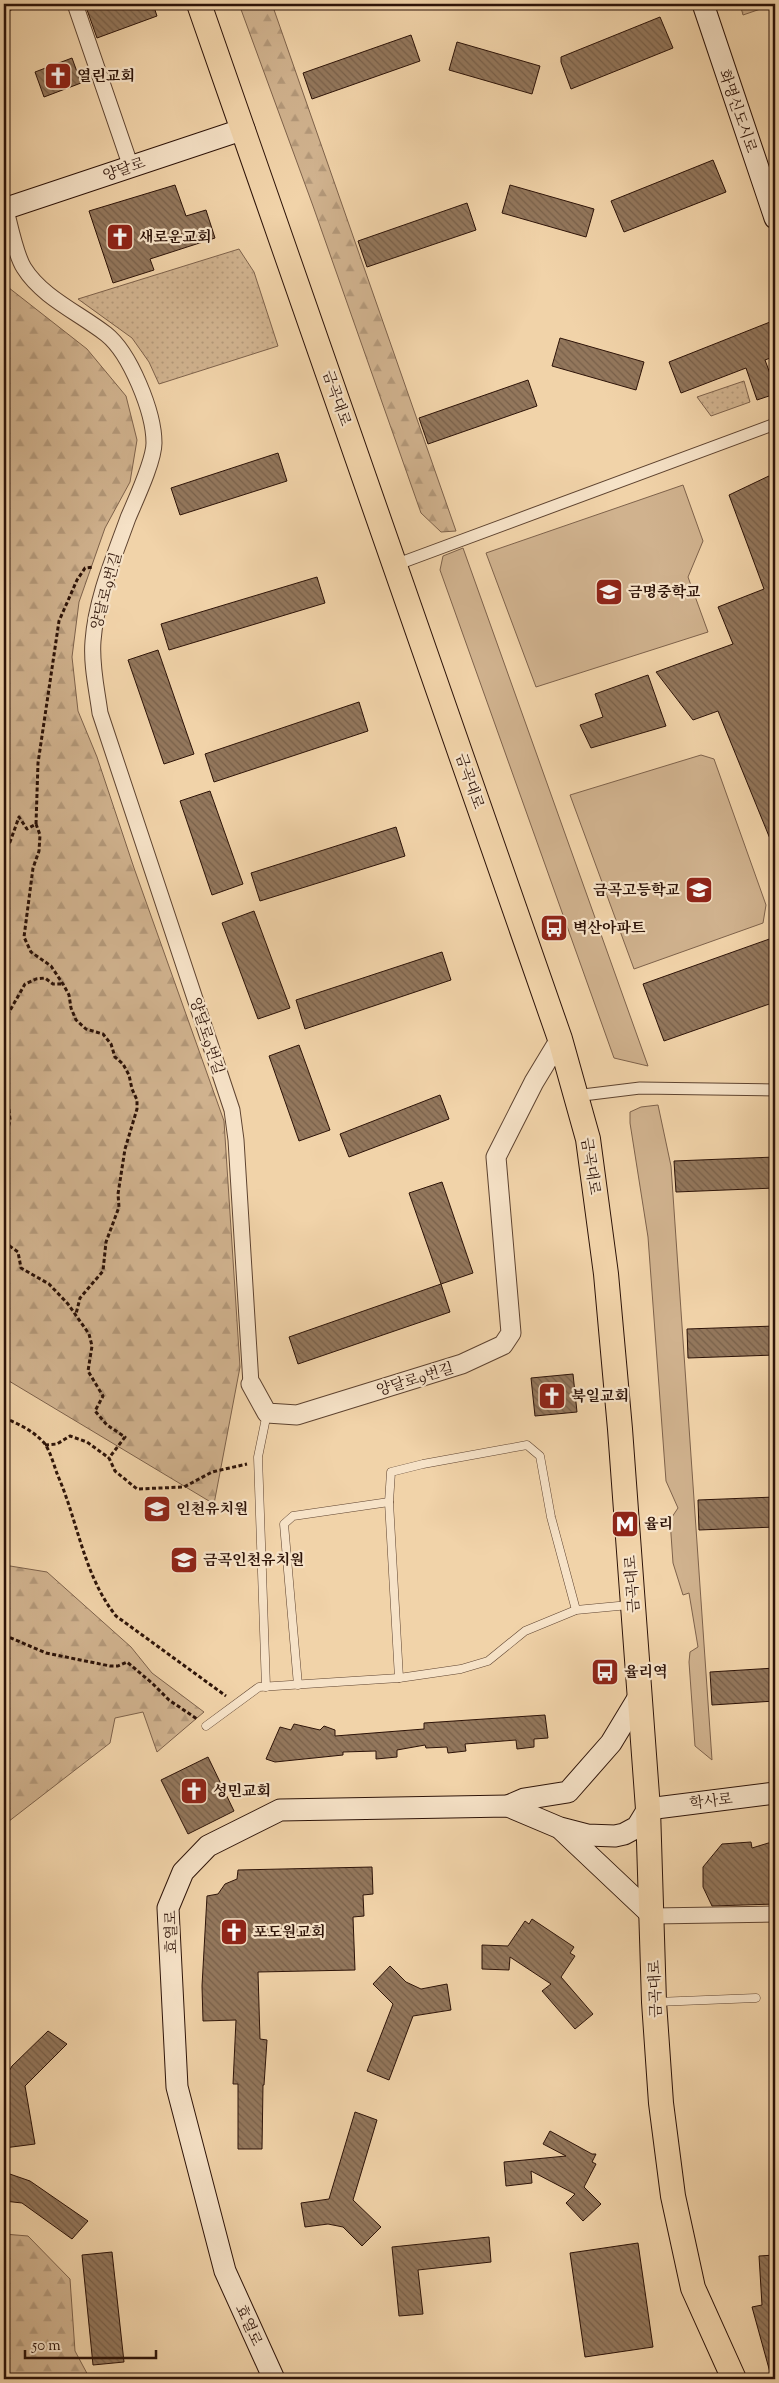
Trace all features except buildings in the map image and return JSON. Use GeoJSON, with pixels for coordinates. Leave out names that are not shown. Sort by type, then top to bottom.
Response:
{"type":"FeatureCollection","features":[{"type":"Feature","properties":{"kind":"main road","name":"금곡대로"},"geometry":{"type":"LineString","coordinates":[[200,4],[560,1039],[588,1139],[606,1274],[640,1694],[648,1809],[653,1916],[654,2002],[661,2103],[672,2196],[693,2288],[734,2379]]}},
{"type":"Feature","properties":{"kind":"main road","name":"화명신도시로"},"geometry":{"type":"LineString","coordinates":[[703,4],[775,218]]}},
{"type":"Feature","properties":{"kind":"main road","name":"양달로"},"geometry":{"type":"LineString","coordinates":[[4,207],[131,167],[244,128]]}},
{"type":"Feature","properties":{"kind":"main road"},"geometry":{"type":"LineString","coordinates":[[640,1694],[611,1743],[558,1803],[557,1812],[566,1829],[653,1916]]}},
{"type":"Feature","properties":{"kind":"main road"},"geometry":{"type":"LineString","coordinates":[[508,1806],[524,1799],[568,1792]]}},
{"type":"Feature","properties":{"kind":"main road","name":"학사로"},"geometry":{"type":"LineString","coordinates":[[648,1809],[775,1794]]}},
{"type":"Feature","properties":{"kind":"main road","name":"효열로"},"geometry":{"type":"LineString","coordinates":[[274,2379],[225,2271],[177,2087],[168,1908],[183,1872],[208,1846],[280,1810],[508,1806],[566,1829]]}},
{"type":"Feature","properties":{"kind":"main road"},"geometry":{"type":"LineString","coordinates":[[566,1829],[601,1836],[624,1834],[637,1827],[648,1809]]}},
{"type":"Feature","properties":{"kind":"street"},"geometry":{"type":"LineString","coordinates":[[76,4],[131,167]]}},
{"type":"Feature","properties":{"kind":"street","name":"양달로9번길"},"geometry":{"type":"LineString","coordinates":[[4,207],[23,266],[36,284],[108,335],[139,383],[147,407],[154,443],[146,472],[111,564],[98,608],[93,642],[100,713],[232,1110],[236,1140],[251,1384],[267,1413],[297,1415],[462,1364],[503,1346],[511,1333],[496,1157],[534,1082],[560,1039]]}},
{"type":"Feature","properties":{"kind":"street"},"geometry":{"type":"LineString","coordinates":[[395,565],[775,424]]}},
{"type":"Feature","properties":{"kind":"street"},"geometry":{"type":"LineString","coordinates":[[534,1082],[569,1074]]}},
{"type":"Feature","properties":{"kind":"street"},"geometry":{"type":"LineString","coordinates":[[575,1096],[640,1088],[775,1090]]}},
{"type":"Feature","properties":{"kind":"street"},"geometry":{"type":"LineString","coordinates":[[653,1916],[775,1914]]}},
{"type":"Feature","properties":{"kind":"lane"},"geometry":{"type":"LineString","coordinates":[[266,1687],[258,1456],[267,1413]]}},
{"type":"Feature","properties":{"kind":"lane"},"geometry":{"type":"LineString","coordinates":[[399,1678],[389,1502],[390,1472],[527,1445],[540,1456],[551,1517],[576,1610]]}},
{"type":"Feature","properties":{"kind":"lane"},"geometry":{"type":"LineString","coordinates":[[298,1685],[284,1524],[294,1516],[389,1502]]}},
{"type":"Feature","properties":{"kind":"lane"},"geometry":{"type":"LineString","coordinates":[[206,1726],[260,1688],[399,1678],[461,1669],[488,1661],[525,1631],[576,1610],[633,1604]]}},
{"type":"Feature","properties":{"kind":"lane"},"geometry":{"type":"LineString","coordinates":[[654,2002],[756,1998]]}},
{"type":"Feature","properties":{"kind":"path"},"geometry":{"type":"LineString","coordinates":[[76,1314],[80,1298],[103,1271],[106,1242],[119,1207],[118,1194],[125,1149],[137,1109],[137,1100],[129,1075],[123,1064],[115,1057],[111,1044],[103,1034],[86,1029],[76,1020],[71,1008],[69,995],[63,984],[51,966],[30,952],[24,937],[33,868],[39,851],[40,835],[36,824],[38,763],[59,621],[77,580],[86,568],[111,564]]}},
{"type":"Feature","properties":{"kind":"path"},"geometry":{"type":"LineString","coordinates":[[4,846],[10,842],[19,817],[27,829],[36,824]]}},
{"type":"Feature","properties":{"kind":"path"},"geometry":{"type":"LineString","coordinates":[[4,1021],[25,984],[36,979],[45,978],[53,984],[63,984]]}},
{"type":"Feature","properties":{"kind":"path"},"geometry":{"type":"LineString","coordinates":[[4,1064],[10,1120],[4,1147]]}},
{"type":"Feature","properties":{"kind":"path"},"geometry":{"type":"LineString","coordinates":[[4,1242],[18,1252],[21,1268],[49,1284],[76,1314],[89,1334],[92,1346],[88,1371],[103,1396],[95,1411],[108,1425],[125,1437],[109,1458]]}},
{"type":"Feature","properties":{"kind":"path"},"geometry":{"type":"LineString","coordinates":[[4,1418],[26,1427],[45,1445],[66,1493],[92,1574],[102,1598],[116,1616],[237,1704]]}},
{"type":"Feature","properties":{"kind":"path"},"geometry":{"type":"LineString","coordinates":[[45,1445],[57,1444],[70,1436],[87,1442],[109,1458],[115,1471],[138,1489],[184,1487],[212,1472],[247,1464],[258,1456]]}},
{"type":"Feature","properties":{"kind":"path"},"geometry":{"type":"LineString","coordinates":[[4,1635],[46,1653],[110,1666],[118,1666],[127,1662],[169,1700],[206,1726]]}},
{"type":"Feature","properties":{"kind":"green space"},"geometry":{"type":"Polygon","coordinates":[[[239,4],[272,4],[456,531],[441,532],[421,513],[313,206],[239,4]]]}},
{"type":"Feature","properties":{"kind":"green space"},"geometry":{"type":"Polygon","coordinates":[[[740,4],[775,4],[743,15],[740,4]]]}},
{"type":"Feature","properties":{"kind":"green space"},"geometry":{"type":"Polygon","coordinates":[[[239,249],[254,272],[278,346],[159,384],[149,362],[132,338],[78,299],[239,249]]]}},
{"type":"Feature","properties":{"kind":"green space"},"geometry":{"type":"Polygon","coordinates":[[[4,284],[87,349],[126,396],[137,440],[130,482],[105,528],[79,602],[72,657],[78,711],[97,757],[134,868],[224,1121],[240,1367],[214,1504],[4,1378],[4,284]]]}},
{"type":"Feature","properties":{"kind":"green space"},"geometry":{"type":"Polygon","coordinates":[[[744,381],[750,402],[711,416],[697,397],[744,381]]]}},
{"type":"Feature","properties":{"kind":"green space"},"geometry":{"type":"Polygon","coordinates":[[[683,485],[703,541],[688,577],[708,632],[536,687],[486,553],[683,485]]]}},
{"type":"Feature","properties":{"kind":"green space"},"geometry":{"type":"Polygon","coordinates":[[[463,548],[648,1066],[614,1058],[440,570],[443,556],[463,548]]]}},
{"type":"Feature","properties":{"kind":"green space"},"geometry":{"type":"Polygon","coordinates":[[[701,755],[714,759],[766,905],[763,923],[634,969],[570,795],[701,755]]]}},
{"type":"Feature","properties":{"kind":"green space"},"geometry":{"type":"Polygon","coordinates":[[[658,1105],[671,1166],[712,1760],[695,1746],[689,1662],[690,1652],[698,1647],[689,1593],[683,1595],[673,1563],[670,1520],[678,1508],[666,1481],[648,1237],[630,1123],[630,1112],[641,1107],[658,1105]]]}},
{"type":"Feature","properties":{"kind":"green space"},"geometry":{"type":"Polygon","coordinates":[[[4,1565],[47,1572],[131,1647],[152,1673],[204,1712],[157,1752],[143,1712],[115,1718],[110,1743],[4,1825],[4,1565]]]}},
{"type":"Feature","properties":{"kind":"green space"},"geometry":{"type":"Polygon","coordinates":[[[4,2234],[28,2236],[70,2279],[75,2351],[90,2379],[4,2379],[4,2234]]]}},
{"type":"Feature","properties":{"kind":"place","name":"열린교회"},"geometry":{"type":"Point","coordinates":[58,76]}},
{"type":"Feature","properties":{"kind":"place","name":"새로운교회"},"geometry":{"type":"Point","coordinates":[120,237]}},
{"type":"Feature","properties":{"kind":"place","name":"금명중학교"},"geometry":{"type":"Point","coordinates":[609,592]}},
{"type":"Feature","properties":{"kind":"place","name":"금곡고등학교"},"geometry":{"type":"Point","coordinates":[699,890]}},
{"type":"Feature","properties":{"kind":"place","name":"벽산아파트"},"geometry":{"type":"Point","coordinates":[554,928]}},
{"type":"Feature","properties":{"kind":"place","name":"북일교회"},"geometry":{"type":"Point","coordinates":[552,1396]}},
{"type":"Feature","properties":{"kind":"place","name":"인천유치원"},"geometry":{"type":"Point","coordinates":[157,1509]}},
{"type":"Feature","properties":{"kind":"place","name":"율리"},"geometry":{"type":"Point","coordinates":[625,1524]}},
{"type":"Feature","properties":{"kind":"place","name":"금곡인천유치원"},"geometry":{"type":"Point","coordinates":[184,1560]}},
{"type":"Feature","properties":{"kind":"place","name":"율리역"},"geometry":{"type":"Point","coordinates":[605,1672]}},
{"type":"Feature","properties":{"kind":"place","name":"성민교회"},"geometry":{"type":"Point","coordinates":[194,1791]}},
{"type":"Feature","properties":{"kind":"place","name":"포도원교회"},"geometry":{"type":"Point","coordinates":[234,1932]}}]}
